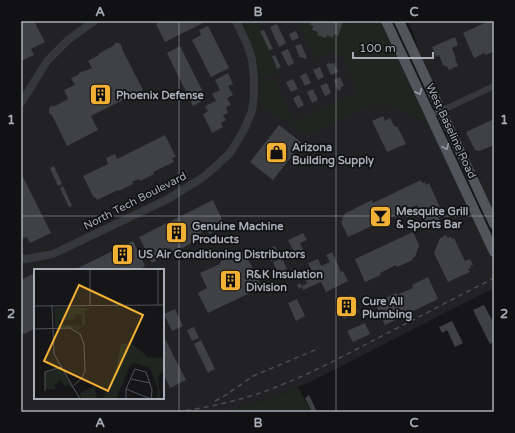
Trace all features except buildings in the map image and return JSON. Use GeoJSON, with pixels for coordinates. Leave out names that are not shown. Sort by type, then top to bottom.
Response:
{"type":"FeatureCollection","features":[{"type":"Feature","properties":{"kind":"main road","name":"West Baseline Road"},"geometry":{"type":"LineString","coordinates":[[386,21],[494,252]]}},
{"type":"Feature","properties":{"kind":"main road","name":"West Baseline Road"},"geometry":{"type":"LineString","coordinates":[[399,21],[494,224]]}},
{"type":"Feature","properties":{"kind":"main road"},"geometry":{"type":"LineString","coordinates":[[477,215],[488,210]]}},
{"type":"Feature","properties":{"kind":"street"},"geometry":{"type":"LineString","coordinates":[[21,103],[47,61],[68,40],[94,21]]}},
{"type":"Feature","properties":{"kind":"street","name":"North Tech Boulevard"},"geometry":{"type":"LineString","coordinates":[[21,258],[26,259],[53,254],[161,202],[202,178],[230,153],[244,130],[252,111],[254,96],[252,60],[247,44],[236,21]]}},
{"type":"Feature","properties":{"kind":"street"},"geometry":{"type":"LineString","coordinates":[[430,115],[494,86]]}},
{"type":"Feature","properties":{"kind":"shaded area"},"geometry":{"type":"Polygon","coordinates":[[[21,21],[381,21],[494,261],[494,288],[312,381],[274,397],[224,412],[21,412],[21,21]]]}},
{"type":"Feature","properties":{"kind":"shaded area"},"geometry":{"type":"Polygon","coordinates":[[[241,21],[256,21],[280,73],[264,76],[259,74],[249,36],[241,21]]]}},
{"type":"Feature","properties":{"kind":"shaded area"},"geometry":{"type":"Polygon","coordinates":[[[297,21],[312,21],[310,25],[313,26],[318,32],[318,35],[325,38],[327,35],[333,38],[334,34],[338,36],[343,22],[379,21],[425,117],[419,120],[417,116],[381,102],[379,106],[372,104],[307,135],[259,104],[260,81],[278,80],[279,82],[276,84],[293,122],[358,93],[343,55],[339,56],[332,49],[330,52],[315,58],[297,21]]]}},
{"type":"Feature","properties":{"kind":"shaded area"},"geometry":{"type":"Polygon","coordinates":[[[407,21],[494,21],[494,212],[419,52],[413,32],[407,21]]]}},
{"type":"Feature","properties":{"kind":"shaded area"},"geometry":{"type":"Polygon","coordinates":[[[298,387],[311,412],[224,412],[274,397],[298,387]]]}},
{"type":"Feature","properties":{"kind":"railway"},"geometry":{"type":"LineString","coordinates":[[177,412],[206,407],[254,395],[286,383],[333,362],[494,278]]}},
{"type":"Feature","properties":{"kind":"railway"},"geometry":{"type":"LineString","coordinates":[[215,401],[253,376],[315,350]]}},
{"type":"Feature","properties":{"kind":"place","name":"Phoenix Defense"},"geometry":{"type":"Point","coordinates":[100,95]}},
{"type":"Feature","properties":{"kind":"place","name":"Arizona Building Supply"},"geometry":{"type":"Point","coordinates":[276,153]}},
{"type":"Feature","properties":{"kind":"place","name":"Mesquite Grill & Sports Bar"},"geometry":{"type":"Point","coordinates":[381,217]}},
{"type":"Feature","properties":{"kind":"place","name":"Genuine Machine Products"},"geometry":{"type":"Point","coordinates":[176,232]}},
{"type":"Feature","properties":{"kind":"place","name":"US Air Conditioning Distributors"},"geometry":{"type":"Point","coordinates":[123,254]}},
{"type":"Feature","properties":{"kind":"place","name":"R&K Insulation Division"},"geometry":{"type":"Point","coordinates":[231,280]}},
{"type":"Feature","properties":{"kind":"place","name":"Cure All Plumbing"},"geometry":{"type":"Point","coordinates":[347,307]}}]}
